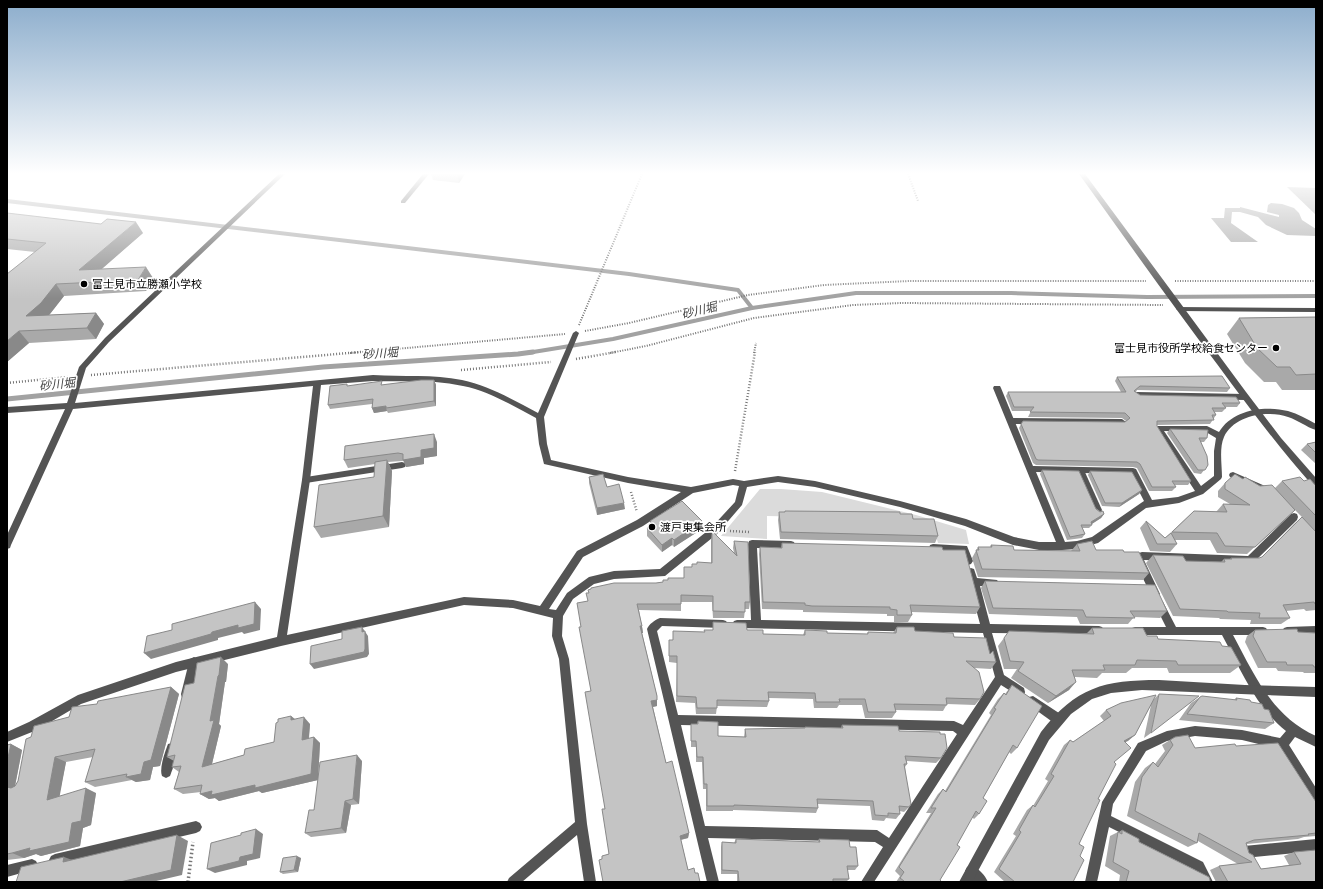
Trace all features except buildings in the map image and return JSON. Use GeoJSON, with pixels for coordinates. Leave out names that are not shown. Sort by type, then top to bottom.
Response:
{"type":"FeatureCollection","features":[{"type":"Feature","properties":{"kind":"street"},"geometry":{"type":"LineString","coordinates":[[7,545],[70,406],[83,366],[107,340],[238,215]]}},
{"type":"Feature","properties":{"kind":"street"},"geometry":{"type":"LineString","coordinates":[[1112,215],[1256,412],[1293,459],[1316,484]]}},
{"type":"Feature","properties":{"kind":"street"},"geometry":{"type":"LineString","coordinates":[[1177,306],[1316,310]]}},
{"type":"Feature","properties":{"kind":"street"},"geometry":{"type":"LineString","coordinates":[[576,333],[540,417],[547,462],[628,480],[691,490],[733,482],[744,484],[778,478],[815,484],[900,504],[959,521],[1013,541],[1039,546],[1078,545],[1095,540],[1144,505],[1179,500],[1200,492],[1218,478],[1220,437],[1232,421],[1256,412],[1278,412],[1289,414],[1316,427]]}},
{"type":"Feature","properties":{"kind":"street"},"geometry":{"type":"LineString","coordinates":[[7,410],[70,406],[373,378],[453,381],[473,386],[540,417]]}},
{"type":"Feature","properties":{"kind":"street"},"geometry":{"type":"LineString","coordinates":[[281,641],[306,480],[317,384]]}},
{"type":"Feature","properties":{"kind":"street"},"geometry":{"type":"LineString","coordinates":[[997,388],[1032,469],[1062,546]]}},
{"type":"Feature","properties":{"kind":"street"},"geometry":{"type":"LineString","coordinates":[[1137,395],[1245,396]]}},
{"type":"Feature","properties":{"kind":"street"},"geometry":{"type":"LineString","coordinates":[[1011,421],[1122,422]]}},
{"type":"Feature","properties":{"kind":"street"},"geometry":{"type":"LineString","coordinates":[[1200,492],[1158,428],[1207,429],[1220,437]]}},
{"type":"Feature","properties":{"kind":"street"},"geometry":{"type":"LineString","coordinates":[[306,480],[402,465]]}},
{"type":"Feature","properties":{"kind":"street"},"geometry":{"type":"LineString","coordinates":[[1032,469],[1133,471],[1150,504]]}},
{"type":"Feature","properties":{"kind":"street"},"geometry":{"type":"LineString","coordinates":[[1080,470],[1098,510]]}},
{"type":"Feature","properties":{"kind":"street"},"geometry":{"type":"LineString","coordinates":[[1233,475],[1268,489],[1273,495]]}},
{"type":"Feature","properties":{"kind":"street"},"geometry":{"type":"LineString","coordinates":[[590,882],[581,824],[564,659],[557,636],[558,615],[570,596],[592,580],[614,575],[662,573],[714,531],[740,503],[744,484]]}},
{"type":"Feature","properties":{"kind":"street"},"geometry":{"type":"LineString","coordinates":[[543,610],[580,554],[640,523],[691,490]]}},
{"type":"Feature","properties":{"kind":"street"},"geometry":{"type":"LineString","coordinates":[[1173,631],[1147,586],[1139,560],[1142,556],[1250,560],[1294,517]]}},
{"type":"Feature","properties":{"kind":"street"},"geometry":{"type":"LineString","coordinates":[[756,624],[752,544],[798,545]]}},
{"type":"Feature","properties":{"kind":"street"},"geometry":{"type":"LineString","coordinates":[[926,548],[964,549],[1000,678],[1058,719]]}},
{"type":"Feature","properties":{"kind":"street"},"geometry":{"type":"LineString","coordinates":[[973,582],[1004,583]]}},
{"type":"Feature","properties":{"kind":"street"},"geometry":{"type":"LineString","coordinates":[[7,737],[33,726],[78,700],[194,662],[281,641],[464,601],[513,604],[543,610],[558,615]]}},
{"type":"Feature","properties":{"kind":"street"},"geometry":{"type":"LineString","coordinates":[[713,882],[652,629],[660,622],[1110,630]]}},
{"type":"Feature","properties":{"kind":"street"},"geometry":{"type":"LineString","coordinates":[[1126,630],[1316,630]]}},
{"type":"Feature","properties":{"kind":"street"},"geometry":{"type":"LineString","coordinates":[[1225,631],[1258,691],[1270,709],[1294,730],[1316,742]]}},
{"type":"Feature","properties":{"kind":"street"},"geometry":{"type":"LineString","coordinates":[[183,706],[194,662]]}},
{"type":"Feature","properties":{"kind":"street"},"geometry":{"type":"LineString","coordinates":[[867,882],[1000,678]]}},
{"type":"Feature","properties":{"kind":"street"},"geometry":{"type":"LineString","coordinates":[[964,882],[1045,736],[1058,719],[1074,704],[1098,692],[1127,686],[1173,686],[1258,691],[1316,692]]}},
{"type":"Feature","properties":{"kind":"street"},"geometry":{"type":"LineString","coordinates":[[673,720],[954,726],[964,732]]}},
{"type":"Feature","properties":{"kind":"street"},"geometry":{"type":"LineString","coordinates":[[30,741],[33,726]]}},
{"type":"Feature","properties":{"kind":"street"},"geometry":{"type":"LineString","coordinates":[[1282,744],[1294,730]]}},
{"type":"Feature","properties":{"kind":"street"},"geometry":{"type":"LineString","coordinates":[[1091,882],[1108,802],[1142,747],[1167,736],[1195,731],[1242,735],[1282,744],[1316,798]]}},
{"type":"Feature","properties":{"kind":"street"},"geometry":{"type":"LineString","coordinates":[[166,772],[175,736]]}},
{"type":"Feature","properties":{"kind":"street"},"geometry":{"type":"LineString","coordinates":[[1105,819],[1199,866],[1207,882]]}},
{"type":"Feature","properties":{"kind":"street"},"geometry":{"type":"LineString","coordinates":[[513,882],[581,824]]}},
{"type":"Feature","properties":{"kind":"street"},"geometry":{"type":"LineString","coordinates":[[7,870],[196,827]]}},
{"type":"Feature","properties":{"kind":"street"},"geometry":{"type":"LineString","coordinates":[[700,832],[877,836],[891,846]]}},
{"type":"Feature","properties":{"kind":"street"},"geometry":{"type":"LineString","coordinates":[[1244,852],[1316,845]]}},
{"type":"Feature","properties":{"kind":"street"},"geometry":{"type":"LineString","coordinates":[[971,871],[982,882]]}},
{"type":"Feature","properties":{"kind":"path"},"geometry":{"type":"LineString","coordinates":[[576,333],[625,215]]}},
{"type":"Feature","properties":{"kind":"path"},"geometry":{"type":"LineString","coordinates":[[7,383],[576,333],[629,323],[748,296],[824,284],[909,281],[1316,281]]}},
{"type":"Feature","properties":{"kind":"path"},"geometry":{"type":"LineString","coordinates":[[460,370],[564,361],[646,346],[754,318],[853,305],[924,303],[1177,306]]}},
{"type":"Feature","properties":{"kind":"path"},"geometry":{"type":"LineString","coordinates":[[733,482],[756,343]]}},
{"type":"Feature","properties":{"kind":"path"},"geometry":{"type":"LineString","coordinates":[[628,480],[640,523]]}},
{"type":"Feature","properties":{"kind":"path"},"geometry":{"type":"LineString","coordinates":[[714,531],[762,533],[762,544]]}},
{"type":"Feature","properties":{"kind":"path"},"geometry":{"type":"LineString","coordinates":[[188,882],[196,827]]}},
{"type":"Feature","properties":{"kind":"shaded area"},"geometry":{"type":"Polygon","coordinates":[[[1224,215],[1232,215],[1231,223],[1258,242],[1231,242],[1211,218],[1224,218],[1224,215]]]}},
{"type":"Feature","properties":{"kind":"shaded area"},"geometry":{"type":"Polygon","coordinates":[[[1253,215],[1279,217],[1279,215],[1300,215],[1302,220],[1316,229],[1316,236],[1287,235],[1266,225],[1258,217],[1253,215]]]}},
{"type":"Feature","properties":{"kind":"shaded area"},"geometry":{"type":"Polygon","coordinates":[[[760,489],[822,492],[916,515],[966,530],[969,544],[938,543],[934,529],[908,519],[767,516],[767,539],[721,536],[760,489]]]}},
{"type":"Feature","properties":{"kind":"waterway"},"geometry":{"type":"LineString","coordinates":[[130,215],[629,274],[738,290],[752,308]]}},
{"type":"Feature","properties":{"kind":"waterway"},"geometry":{"type":"LineString","coordinates":[[752,308],[856,293],[1011,293],[1147,297],[1316,296]]}},
{"type":"Feature","properties":{"kind":"waterway","name":"砂川堀"},"geometry":{"type":"LineString","coordinates":[[527,353],[613,339],[752,308]]}},
{"type":"Feature","properties":{"kind":"waterway","name":"砂川堀"},"geometry":{"type":"LineString","coordinates":[[7,399],[323,367],[533,352]]}},
{"type":"Feature","properties":{"kind":"place","name":"富士見市立勝瀬小学校"},"geometry":{"type":"Point","coordinates":[84,284]}},
{"type":"Feature","properties":{"kind":"place","name":"富士見市役所学校給食センター"},"geometry":{"type":"Point","coordinates":[1276,348]}},
{"type":"Feature","properties":{"kind":"place","name":"渡戸東集会所"},"geometry":{"type":"Point","coordinates":[652,527]}}]}
